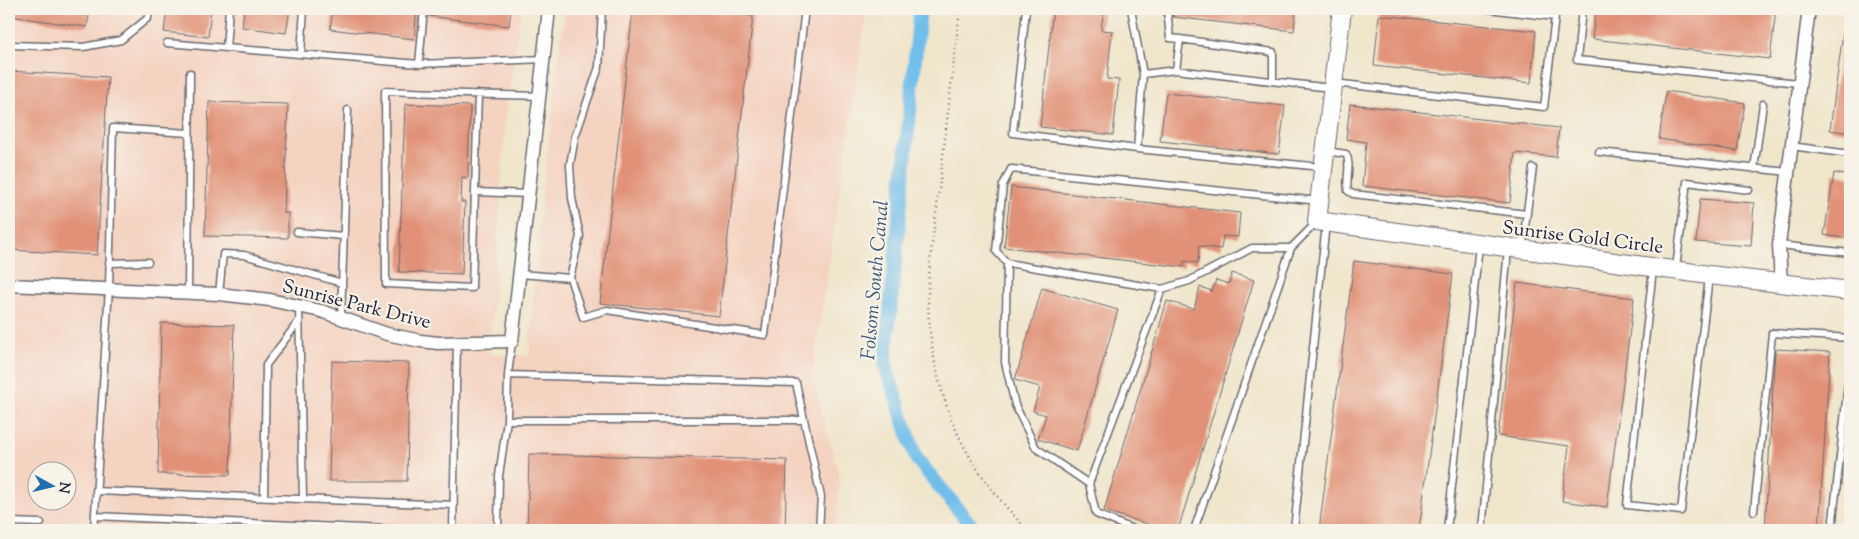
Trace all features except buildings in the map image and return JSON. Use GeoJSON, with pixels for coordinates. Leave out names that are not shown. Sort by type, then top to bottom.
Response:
{"type":"FeatureCollection","features":[{"type":"Feature","properties":{"kind":"street"},"geometry":{"type":"LineString","coordinates":[[512,341],[550,9]]}},
{"type":"Feature","properties":{"kind":"street"},"geometry":{"type":"LineString","coordinates":[[1322,221],[1320,201],[1342,9]]}},
{"type":"Feature","properties":{"kind":"street"},"geometry":{"type":"LineString","coordinates":[[1781,283],[1779,245],[1808,9]]}},
{"type":"Feature","properties":{"kind":"street","name":"Sunrise Gold Circle"},"geometry":{"type":"LineString","coordinates":[[1322,221],[1479,245],[1709,275],[1850,290]]}},
{"type":"Feature","properties":{"kind":"street","name":"Sunrise Park Drive"},"geometry":{"type":"LineString","coordinates":[[9,285],[219,294],[270,300],[341,317],[404,338],[438,343],[512,341]]}},
{"type":"Feature","properties":{"kind":"lane"},"geometry":{"type":"LineString","coordinates":[[9,46],[83,47],[121,40],[148,18],[149,9]]}},
{"type":"Feature","properties":{"kind":"lane"},"geometry":{"type":"LineString","coordinates":[[226,48],[229,9]]}},
{"type":"Feature","properties":{"kind":"lane"},"geometry":{"type":"LineString","coordinates":[[301,54],[304,9]]}},
{"type":"Feature","properties":{"kind":"lane"},"geometry":{"type":"LineString","coordinates":[[419,64],[424,9]]}},
{"type":"Feature","properties":{"kind":"lane"},"geometry":{"type":"LineString","coordinates":[[602,9],[599,67],[575,136],[570,165],[572,198],[580,236],[570,278],[584,317],[607,310],[765,335],[805,9]]}},
{"type":"Feature","properties":{"kind":"lane"},"geometry":{"type":"LineString","coordinates":[[1026,9],[1013,133],[1137,149],[1324,159],[1346,154],[1349,160],[1348,191],[1353,194],[1527,214]]}},
{"type":"Feature","properties":{"kind":"lane"},"geometry":{"type":"LineString","coordinates":[[1131,9],[1143,74],[1137,149]]}},
{"type":"Feature","properties":{"kind":"lane"},"geometry":{"type":"LineString","coordinates":[[1167,9],[1170,38],[1274,52],[1273,81]]}},
{"type":"Feature","properties":{"kind":"lane"},"geometry":{"type":"LineString","coordinates":[[1143,74],[1176,70],[1544,107],[1554,16],[1488,9]]}},
{"type":"Feature","properties":{"kind":"lane"},"geometry":{"type":"LineString","coordinates":[[1582,9],[1577,60],[1799,83]]}},
{"type":"Feature","properties":{"kind":"lane"},"geometry":{"type":"LineString","coordinates":[[1176,70],[1180,39]]}},
{"type":"Feature","properties":{"kind":"lane"},"geometry":{"type":"LineString","coordinates":[[167,43],[419,64],[544,59]]}},
{"type":"Feature","properties":{"kind":"lane"},"geometry":{"type":"LineString","coordinates":[[188,292],[190,73]]}},
{"type":"Feature","properties":{"kind":"lane"},"geometry":{"type":"LineString","coordinates":[[478,94],[472,288],[386,284],[384,91],[478,94],[540,96]]}},
{"type":"Feature","properties":{"kind":"lane"},"geometry":{"type":"LineString","coordinates":[[1754,169],[1763,104]]}},
{"type":"Feature","properties":{"kind":"lane"},"geometry":{"type":"LineString","coordinates":[[341,317],[348,110]]}},
{"type":"Feature","properties":{"kind":"lane"},"geometry":{"type":"LineString","coordinates":[[94,530],[109,288],[113,128],[189,133]]}},
{"type":"Feature","properties":{"kind":"lane"},"geometry":{"type":"LineString","coordinates":[[1791,146],[1850,154]]}},
{"type":"Feature","properties":{"kind":"lane"},"geometry":{"type":"LineString","coordinates":[[1599,152],[1788,172]]}},
{"type":"Feature","properties":{"kind":"lane"},"geometry":{"type":"LineString","coordinates":[[1482,530],[1515,249],[1527,214],[1533,168]]}},
{"type":"Feature","properties":{"kind":"lane"},"geometry":{"type":"LineString","coordinates":[[1291,248],[1252,248],[1189,281],[1162,289],[1007,263],[996,251],[1003,185],[1012,169],[1320,201]]}},
{"type":"Feature","properties":{"kind":"lane"},"geometry":{"type":"LineString","coordinates":[[1676,270],[1687,182],[1749,190]]}},
{"type":"Feature","properties":{"kind":"lane"},"geometry":{"type":"LineString","coordinates":[[475,192],[529,194]]}},
{"type":"Feature","properties":{"kind":"lane"},"geometry":{"type":"LineString","coordinates":[[1194,530],[1291,248],[1322,221]]}},
{"type":"Feature","properties":{"kind":"lane"},"geometry":{"type":"LineString","coordinates":[[1294,530],[1322,221]]}},
{"type":"Feature","properties":{"kind":"lane"},"geometry":{"type":"LineString","coordinates":[[297,232],[343,236]]}},
{"type":"Feature","properties":{"kind":"lane"},"geometry":{"type":"LineString","coordinates":[[1447,530],[1479,245]]}},
{"type":"Feature","properties":{"kind":"lane"},"geometry":{"type":"LineString","coordinates":[[1779,245],[1850,253]]}},
{"type":"Feature","properties":{"kind":"lane"},"geometry":{"type":"LineString","coordinates":[[219,294],[223,254],[244,255],[342,283]]}},
{"type":"Feature","properties":{"kind":"lane"},"geometry":{"type":"LineString","coordinates":[[109,263],[148,262]]}},
{"type":"Feature","properties":{"kind":"lane"},"geometry":{"type":"LineString","coordinates":[[1007,263],[1005,362],[1015,406],[1036,448],[1089,484]]}},
{"type":"Feature","properties":{"kind":"lane"},"geometry":{"type":"LineString","coordinates":[[1653,267],[1627,505],[1681,511],[1709,275]]}},
{"type":"Feature","properties":{"kind":"lane"},"geometry":{"type":"LineString","coordinates":[[520,274],[570,278]]}},
{"type":"Feature","properties":{"kind":"lane"},"geometry":{"type":"LineString","coordinates":[[1135,530],[1096,514],[1089,484],[1162,289]]}},
{"type":"Feature","properties":{"kind":"lane"},"geometry":{"type":"LineString","coordinates":[[299,307],[303,499]]}},
{"type":"Feature","properties":{"kind":"lane"},"geometry":{"type":"LineString","coordinates":[[264,497],[266,365],[299,321]]}},
{"type":"Feature","properties":{"kind":"lane"},"geometry":{"type":"LineString","coordinates":[[1754,511],[1772,333],[1850,338]]}},
{"type":"Feature","properties":{"kind":"lane"},"geometry":{"type":"LineString","coordinates":[[498,530],[499,476],[507,420],[508,375],[512,341]]}},
{"type":"Feature","properties":{"kind":"lane"},"geometry":{"type":"LineString","coordinates":[[453,530],[457,343]]}},
{"type":"Feature","properties":{"kind":"lane"},"geometry":{"type":"LineString","coordinates":[[1833,520],[1850,366]]}},
{"type":"Feature","properties":{"kind":"lane"},"geometry":{"type":"LineString","coordinates":[[508,375],[796,383],[821,497],[819,530]]}},
{"type":"Feature","properties":{"kind":"lane"},"geometry":{"type":"LineString","coordinates":[[507,420],[804,420]]}},
{"type":"Feature","properties":{"kind":"lane"},"geometry":{"type":"LineString","coordinates":[[96,491],[454,504]]}},
{"type":"Feature","properties":{"kind":"lane"},"geometry":{"type":"LineString","coordinates":[[95,516],[406,530]]}},
{"type":"Feature","properties":{"kind":"lane"},"geometry":{"type":"LineString","coordinates":[[9,522],[41,523]]}},
{"type":"Feature","properties":{"kind":"path"},"geometry":{"type":"LineString","coordinates":[[960,9],[930,271],[930,324],[934,361],[945,402],[960,439],[974,464],[996,495],[1027,530]]}},
{"type":"Feature","properties":{"kind":"shaded area"},"geometry":{"type":"Polygon","coordinates":[[[9,9],[521,9],[506,115],[488,354],[529,356],[541,200],[565,9],[867,9],[812,376],[840,478],[836,530],[9,530],[9,9]]]}},
{"type":"Feature","properties":{"kind":"waterway","name":"Folsom South Canal"},"geometry":{"type":"LineString","coordinates":[[920,9],[885,364],[916,458],[975,530]]}}]}
